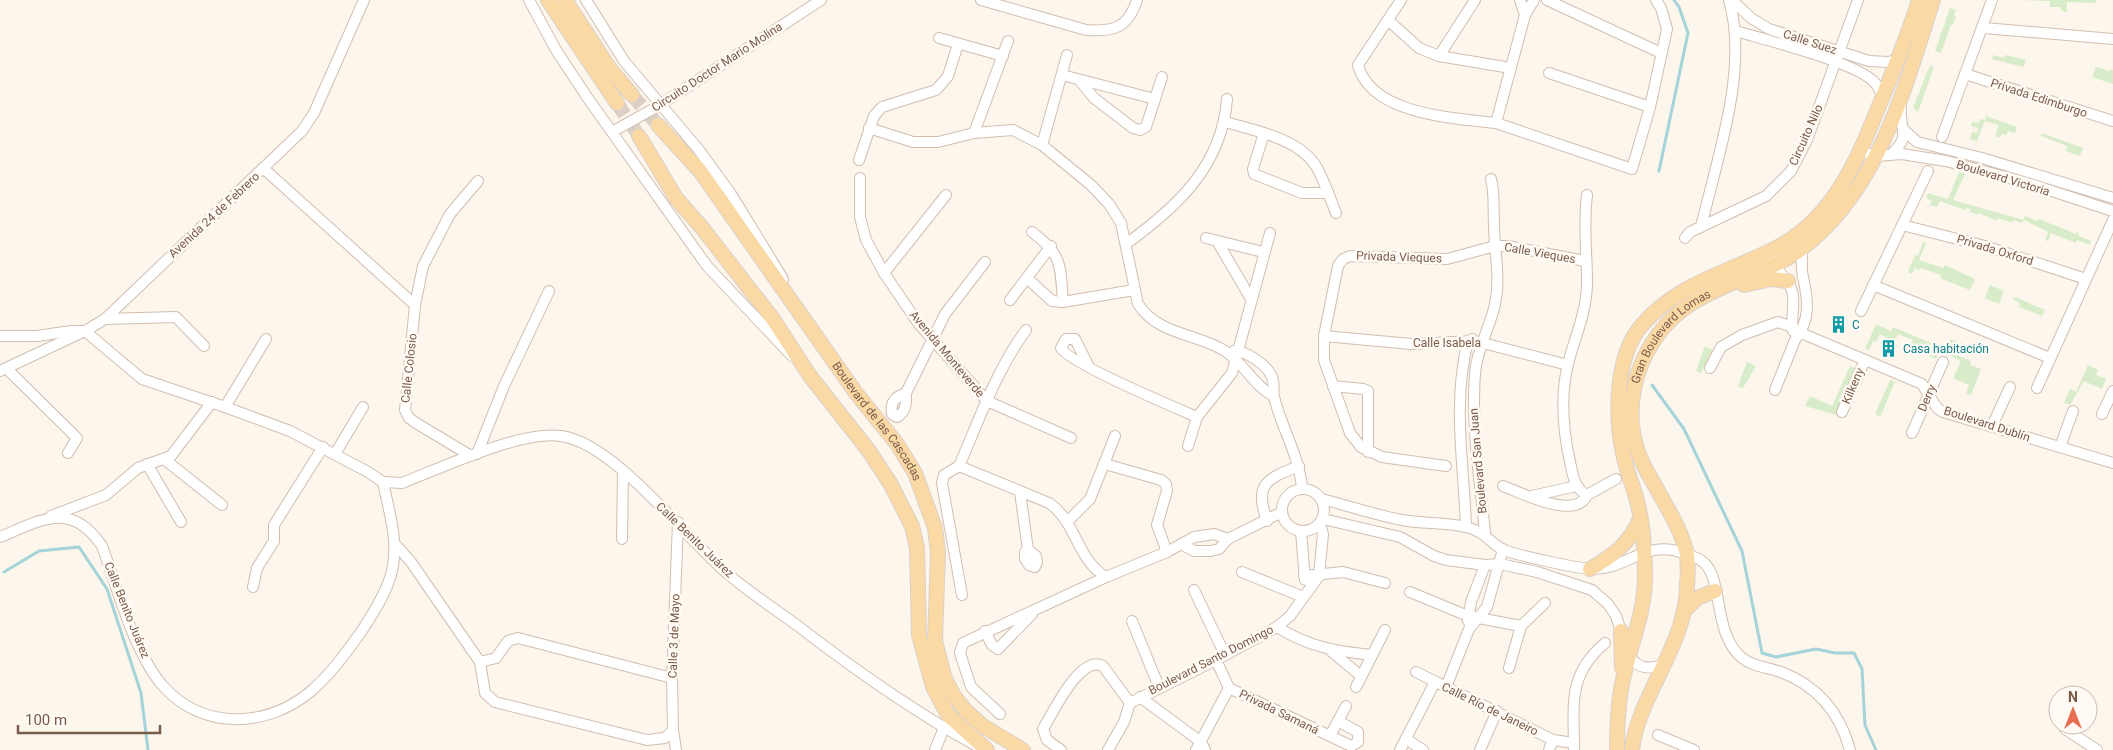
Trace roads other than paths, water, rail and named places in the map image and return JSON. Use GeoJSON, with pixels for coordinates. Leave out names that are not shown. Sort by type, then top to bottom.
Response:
{"type":"FeatureCollection","features":[{"type":"Feature","properties":{"kind":"main road"},"geometry":{"type":"LineString","coordinates":[[548,0],[617,103]]}},
{"type":"Feature","properties":{"kind":"main road"},"geometry":{"type":"LineString","coordinates":[[565,0],[610,69],[632,95]]}},
{"type":"Feature","properties":{"kind":"main road","name":"Gran Boulevard Lomas"},"geometry":{"type":"LineString","coordinates":[[1632,750],[1650,695],[1666,664],[1684,611],[1688,588],[1687,554],[1680,536],[1635,447],[1631,405],[1642,363],[1650,346],[1675,318],[1691,304],[1775,265],[1797,244],[1833,199],[1861,152],[1898,60],[1919,0]]}},
{"type":"Feature","properties":{"kind":"main road","name":"Gran Boulevard Lomas"},"geometry":{"type":"LineString","coordinates":[[1617,750],[1622,684],[1641,614],[1645,552],[1640,518],[1623,457],[1618,417],[1621,374],[1626,356],[1641,326],[1683,290],[1797,244],[1838,217],[1862,182],[1876,156],[1902,93],[1933,0]]}},
{"type":"Feature","properties":{"kind":"main road"},"geometry":{"type":"LineString","coordinates":[[658,125],[700,170],[763,262],[811,327]]}},
{"type":"Feature","properties":{"kind":"main road"},"geometry":{"type":"LineString","coordinates":[[639,136],[676,198],[703,229],[773,319],[810,376]]}},
{"type":"Feature","properties":{"kind":"main road"},"geometry":{"type":"LineString","coordinates":[[1736,283],[1745,286],[1771,279],[1788,281]]}},
{"type":"Feature","properties":{"kind":"main road","name":"Boulevard de las Cascadas"},"geometry":{"type":"LineString","coordinates":[[811,327],[856,393],[897,444],[915,473],[929,506],[935,528],[938,552],[935,641],[938,659],[954,696],[983,726],[1023,750]]}},
{"type":"Feature","properties":{"kind":"main road","name":"Boulevard de las Cascadas"},"geometry":{"type":"LineString","coordinates":[[810,376],[869,451],[904,508],[917,548],[919,635],[933,686],[948,715],[986,750]]}},
{"type":"Feature","properties":{"kind":"main road"},"geometry":{"type":"LineString","coordinates":[[1590,569],[1621,549],[1634,533],[1640,518]]}},
{"type":"Feature","properties":{"kind":"main road"},"geometry":{"type":"LineString","coordinates":[[1684,611],[1697,598],[1715,591]]}},
{"type":"Feature","properties":{"kind":"main road"},"geometry":{"type":"LineString","coordinates":[[1620,631],[1622,684]]}},
{"type":"Feature","properties":{"kind":"street","name":"Avenida 24 de Febrero"},"geometry":{"type":"LineString","coordinates":[[3,369],[85,331],[105,319],[302,131],[314,113],[364,0]]}},
{"type":"Feature","properties":{"kind":"street","name":"Boulevard de las Cascadas"},"geometry":{"type":"LineString","coordinates":[[528,0],[556,50],[707,266],[810,376]]}},
{"type":"Feature","properties":{"kind":"street","name":"Boulevard de las Cascadas"},"geometry":{"type":"LineString","coordinates":[[586,0],[624,61],[699,150],[736,202],[811,327]]}},
{"type":"Feature","properties":{"kind":"street","name":"Circuito Doctor Mario Molina"},"geometry":{"type":"LineString","coordinates":[[612,132],[660,105],[821,0]]}},
{"type":"Feature","properties":{"kind":"street"},"geometry":{"type":"LineString","coordinates":[[981,0],[996,2],[1086,30],[1099,31],[1120,26],[1128,20],[1137,0]]}},
{"type":"Feature","properties":{"kind":"street"},"geometry":{"type":"LineString","coordinates":[[1402,0],[1358,66],[1361,76],[1378,93],[1405,108],[1432,116],[1496,123],[1632,170],[1650,108],[1667,28],[1661,8],[1656,0]]}},
{"type":"Feature","properties":{"kind":"street"},"geometry":{"type":"LineString","coordinates":[[1439,56],[1475,0]]}},
{"type":"Feature","properties":{"kind":"street"},"geometry":{"type":"LineString","coordinates":[[1520,0],[1525,15]]}},
{"type":"Feature","properties":{"kind":"street"},"geometry":{"type":"LineString","coordinates":[[1496,123],[1525,15],[1534,0]]}},
{"type":"Feature","properties":{"kind":"street"},"geometry":{"type":"LineString","coordinates":[[1547,0],[1661,53]]}},
{"type":"Feature","properties":{"kind":"street"},"geometry":{"type":"LineString","coordinates":[[1702,227],[1732,95],[1736,31],[1731,0]]}},
{"type":"Feature","properties":{"kind":"street","name":"Calle Suez"},"geometry":{"type":"LineString","coordinates":[[1731,0],[1751,18],[1769,29],[1879,62],[1898,60]]}},
{"type":"Feature","properties":{"kind":"street","name":"Circuito Nilo"},"geometry":{"type":"LineString","coordinates":[[1685,238],[1690,232],[1766,196],[1791,170],[1807,140],[1858,0]]}},
{"type":"Feature","properties":{"kind":"street"},"geometry":{"type":"LineString","coordinates":[[1942,137],[1984,28],[1992,0]]}},
{"type":"Feature","properties":{"kind":"street"},"geometry":{"type":"LineString","coordinates":[[1736,31],[1751,18]]}},
{"type":"Feature","properties":{"kind":"street"},"geometry":{"type":"LineString","coordinates":[[1388,20],[1419,48],[1439,56],[1510,68]]}},
{"type":"Feature","properties":{"kind":"street"},"geometry":{"type":"LineString","coordinates":[[1984,28],[2113,39]]}},
{"type":"Feature","properties":{"kind":"street","name":"Calle Suez"},"geometry":{"type":"LineString","coordinates":[[1736,31],[1836,62],[1865,75],[1873,81],[1883,97]]}},
{"type":"Feature","properties":{"kind":"street"},"geometry":{"type":"LineString","coordinates":[[939,38],[1003,56]]}},
{"type":"Feature","properties":{"kind":"street"},"geometry":{"type":"LineString","coordinates":[[974,133],[1008,41]]}},
{"type":"Feature","properties":{"kind":"street"},"geometry":{"type":"LineString","coordinates":[[859,160],[869,128],[882,107],[936,90],[948,76],[958,44]]}},
{"type":"Feature","properties":{"kind":"street"},"geometry":{"type":"LineString","coordinates":[[1042,146],[1067,55]]}},
{"type":"Feature","properties":{"kind":"street"},"geometry":{"type":"LineString","coordinates":[[1549,73],[1650,108]]}},
{"type":"Feature","properties":{"kind":"street","name":"Privada Edimburgo"},"geometry":{"type":"LineString","coordinates":[[1965,74],[2113,121]]}},
{"type":"Feature","properties":{"kind":"street"},"geometry":{"type":"LineString","coordinates":[[1062,75],[1155,99]]}},
{"type":"Feature","properties":{"kind":"street"},"geometry":{"type":"LineString","coordinates":[[1080,81],[1094,98],[1133,128],[1140,130],[1146,127],[1162,77]]}},
{"type":"Feature","properties":{"kind":"street"},"geometry":{"type":"LineString","coordinates":[[1891,154],[1902,141],[1905,131],[1900,113],[1902,93]]}},
{"type":"Feature","properties":{"kind":"street"},"geometry":{"type":"LineString","coordinates":[[1126,244],[1170,210],[1188,192],[1202,172],[1226,122],[1227,99]]}},
{"type":"Feature","properties":{"kind":"street"},"geometry":{"type":"LineString","coordinates":[[1226,122],[1286,142],[1304,153],[1315,166],[1336,213]]}},
{"type":"Feature","properties":{"kind":"street"},"geometry":{"type":"LineString","coordinates":[[869,128],[913,142],[938,142],[974,133],[1013,130],[1042,146],[1091,185],[1109,204],[1121,223],[1134,290],[1142,310],[1157,324],[1266,368],[1274,384],[1273,396],[1299,466],[1302,488]]}},
{"type":"Feature","properties":{"kind":"street","name":"Boulevard Victoria"},"geometry":{"type":"LineString","coordinates":[[1905,131],[1917,142],[2028,172],[2113,198]]}},
{"type":"Feature","properties":{"kind":"street"},"geometry":{"type":"LineString","coordinates":[[1264,134],[1253,169],[1254,174],[1302,193],[1328,193]]}},
{"type":"Feature","properties":{"kind":"street"},"geometry":{"type":"LineString","coordinates":[[1928,157],[1930,146]]}},
{"type":"Feature","properties":{"kind":"street","name":"Boulevard Victoria"},"geometry":{"type":"LineString","coordinates":[[1861,152],[1876,156],[1891,154],[1928,157],[2024,182],[2113,211]]}},
{"type":"Feature","properties":{"kind":"street"},"geometry":{"type":"LineString","coordinates":[[263,168],[415,304]]}},
{"type":"Feature","properties":{"kind":"street"},"geometry":{"type":"LineString","coordinates":[[1861,311],[1928,171]]}},
{"type":"Feature","properties":{"kind":"street"},"geometry":{"type":"LineString","coordinates":[[2024,182],[2028,172]]}},
{"type":"Feature","properties":{"kind":"street","name":"Avenida Monteverde"},"geometry":{"type":"LineString","coordinates":[[860,178],[860,217],[866,240],[884,273],[918,323],[987,401],[959,466]]}},
{"type":"Feature","properties":{"kind":"street","name":"Boulevard San Juan"},"geometry":{"type":"LineString","coordinates":[[1484,533],[1473,413],[1475,371],[1481,342],[1493,312],[1499,285],[1495,246],[1494,192],[1491,179]]}},
{"type":"Feature","properties":{"kind":"street","name":"Calle Colosio"},"geometry":{"type":"LineString","coordinates":[[474,455],[408,418],[405,410],[415,304],[420,279],[427,258],[450,214],[478,181]]}},
{"type":"Feature","properties":{"kind":"street"},"geometry":{"type":"LineString","coordinates":[[884,273],[946,195]]}},
{"type":"Feature","properties":{"kind":"street"},"geometry":{"type":"LineString","coordinates":[[1587,195],[1583,221],[1587,282],[1584,314],[1568,365],[1564,390],[1564,433],[1572,471],[1576,486],[1587,495]]}},
{"type":"Feature","properties":{"kind":"street"},"geometry":{"type":"LineString","coordinates":[[2037,388],[2113,220]]}},
{"type":"Feature","properties":{"kind":"street","name":"Privada Oxford"},"geometry":{"type":"LineString","coordinates":[[1902,225],[1985,246],[2086,279]]}},
{"type":"Feature","properties":{"kind":"street"},"geometry":{"type":"LineString","coordinates":[[1032,232],[1051,246],[1060,264],[1064,302]]}},
{"type":"Feature","properties":{"kind":"street"},"geometry":{"type":"LineString","coordinates":[[1188,446],[1197,417],[1232,372],[1238,356],[1263,252],[1270,233]]}},
{"type":"Feature","properties":{"kind":"street"},"geometry":{"type":"LineString","coordinates":[[1206,238],[1263,252]]}},
{"type":"Feature","properties":{"kind":"street"},"geometry":{"type":"LineString","coordinates":[[1217,241],[1251,299]]}},
{"type":"Feature","properties":{"kind":"street"},"geometry":{"type":"LineString","coordinates":[[1775,390],[1796,333],[1807,312],[1808,296],[1797,244]]}},
{"type":"Feature","properties":{"kind":"street"},"geometry":{"type":"LineString","coordinates":[[1010,300],[1051,246]]}},
{"type":"Feature","properties":{"kind":"street","name":"Calle Vieques"},"geometry":{"type":"LineString","coordinates":[[1495,246],[1508,246],[1585,261]]}},
{"type":"Feature","properties":{"kind":"street","name":"Privada Vieques"},"geometry":{"type":"LineString","coordinates":[[1368,452],[1350,434],[1324,360],[1324,336],[1338,266],[1343,259],[1350,256],[1447,259],[1495,246]]}},
{"type":"Feature","properties":{"kind":"street"},"geometry":{"type":"LineString","coordinates":[[906,393],[945,314],[985,262]]}},
{"type":"Feature","properties":{"kind":"street"},"geometry":{"type":"LineString","coordinates":[[1775,265],[1788,281],[1794,294],[1796,333]]}},
{"type":"Feature","properties":{"kind":"street"},"geometry":{"type":"LineString","coordinates":[[1788,281],[1803,276]]}},
{"type":"Feature","properties":{"kind":"street"},"geometry":{"type":"LineString","coordinates":[[1027,278],[1052,301],[1064,302],[1134,290]]}},
{"type":"Feature","properties":{"kind":"street"},"geometry":{"type":"LineString","coordinates":[[1873,285],[2050,358]]}},
{"type":"Feature","properties":{"kind":"street"},"geometry":{"type":"LineString","coordinates":[[474,455],[549,291]]}},
{"type":"Feature","properties":{"kind":"street"},"geometry":{"type":"LineString","coordinates":[[105,319],[176,317],[204,346]]}},
{"type":"Feature","properties":{"kind":"street","name":"Boulevard Dublín"},"geometry":{"type":"LineString","coordinates":[[1710,368],[1717,351],[1735,338],[1773,323],[1922,384],[1937,408],[1943,412],[2113,463]]}},
{"type":"Feature","properties":{"kind":"street"},"geometry":{"type":"LineString","coordinates":[[1026,330],[1010,352],[987,401],[1070,438]]}},
{"type":"Feature","properties":{"kind":"street"},"geometry":{"type":"LineString","coordinates":[[1468,341],[1485,330]]}},
{"type":"Feature","properties":{"kind":"street"},"geometry":{"type":"LineString","coordinates":[[0,336],[37,336],[85,331],[142,379],[212,402],[290,431],[383,482]]}},
{"type":"Feature","properties":{"kind":"street","name":"Calle Isabela"},"geometry":{"type":"LineString","coordinates":[[1324,336],[1411,344],[1481,342],[1568,365]]}},
{"type":"Feature","properties":{"kind":"street"},"geometry":{"type":"LineString","coordinates":[[225,407],[266,339]]}},
{"type":"Feature","properties":{"kind":"street","name":"Boulevard San Juan"},"geometry":{"type":"LineString","coordinates":[[1466,527],[1464,475],[1459,428],[1464,357],[1468,341]]}},
{"type":"Feature","properties":{"kind":"street"},"geometry":{"type":"LineString","coordinates":[[1238,356],[1252,380],[1273,396]]}},
{"type":"Feature","properties":{"kind":"street","name":"Kilkeny"},"geometry":{"type":"LineString","coordinates":[[1842,412],[1865,360]]}},
{"type":"Feature","properties":{"kind":"street","name":"Derry"},"geometry":{"type":"LineString","coordinates":[[1912,434],[1943,362]]}},
{"type":"Feature","properties":{"kind":"street"},"geometry":{"type":"LineString","coordinates":[[1088,365],[1115,381],[1197,417]]}},
{"type":"Feature","properties":{"kind":"street"},"geometry":{"type":"LineString","coordinates":[[3,369],[77,438],[68,453]]}},
{"type":"Feature","properties":{"kind":"street"},"geometry":{"type":"LineString","coordinates":[[1333,386],[1363,389],[1368,392],[1368,452],[1382,457],[1446,466]]}},
{"type":"Feature","properties":{"kind":"street"},"geometry":{"type":"LineString","coordinates":[[1992,426],[2010,387]]}},
{"type":"Feature","properties":{"kind":"street"},"geometry":{"type":"LineString","coordinates":[[2102,414],[2113,391]]}},
{"type":"Feature","properties":{"kind":"street"},"geometry":{"type":"LineString","coordinates":[[0,537],[106,495],[138,468],[164,459],[176,452],[212,402]]}},
{"type":"Feature","properties":{"kind":"street"},"geometry":{"type":"LineString","coordinates":[[335,454],[363,407]]}},
{"type":"Feature","properties":{"kind":"street"},"geometry":{"type":"LineString","coordinates":[[2060,447],[2073,411]]}},
{"type":"Feature","properties":{"kind":"street","name":"Calle Benito Juárez"},"geometry":{"type":"LineString","coordinates":[[48,517],[67,518],[82,524],[94,534],[102,546],[139,647],[162,686],[188,708],[214,718],[237,721],[259,718],[286,707],[309,692],[330,672],[349,649],[370,618],[387,586],[392,572],[396,545],[383,482],[402,483],[524,438],[562,436],[579,442],[624,472],[678,522],[727,574],[857,671],[944,728],[986,750]]}},
{"type":"Feature","properties":{"kind":"street"},"geometry":{"type":"LineString","coordinates":[[1067,522],[1086,505],[1105,464],[1115,436]]}},
{"type":"Feature","properties":{"kind":"street"},"geometry":{"type":"LineString","coordinates":[[253,587],[257,568],[274,541],[274,525],[322,447]]}},
{"type":"Feature","properties":{"kind":"street"},"geometry":{"type":"LineString","coordinates":[[164,459],[222,505]]}},
{"type":"Feature","properties":{"kind":"street"},"geometry":{"type":"LineString","coordinates":[[147,464],[180,522]]}},
{"type":"Feature","properties":{"kind":"street"},"geometry":{"type":"LineString","coordinates":[[1105,464],[1162,480],[1166,484],[1167,491],[1158,525],[1167,552]]}},
{"type":"Feature","properties":{"kind":"street"},"geometry":{"type":"LineString","coordinates":[[962,595],[942,483],[944,475],[959,466],[1060,510],[1087,560],[1095,571],[1106,577]]}},
{"type":"Feature","properties":{"kind":"street"},"geometry":{"type":"LineString","coordinates":[[1267,521],[1260,502],[1260,492],[1267,482],[1280,473],[1299,466]]}},
{"type":"Feature","properties":{"kind":"street"},"geometry":{"type":"LineString","coordinates":[[622,539],[624,472]]}},
{"type":"Feature","properties":{"kind":"street"},"geometry":{"type":"LineString","coordinates":[[1464,475],[1480,476]]}},
{"type":"Feature","properties":{"kind":"street"},"geometry":{"type":"LineString","coordinates":[[1503,486],[1559,506],[1575,506],[1584,501],[1587,495],[1616,479]]}},
{"type":"Feature","properties":{"kind":"street"},"geometry":{"type":"LineString","coordinates":[[1532,496],[1576,486]]}},
{"type":"Feature","properties":{"kind":"street"},"geometry":{"type":"LineString","coordinates":[[1302,488],[1314,491],[1322,499],[1324,506],[1321,521],[1315,528],[1301,531],[1292,528],[1285,521],[1282,512],[1284,500],[1292,492],[1302,488]]}},
{"type":"Feature","properties":{"kind":"street"},"geometry":{"type":"LineString","coordinates":[[1020,492],[1028,550]]}},
{"type":"Feature","properties":{"kind":"street"},"geometry":{"type":"LineString","coordinates":[[1322,499],[1403,520],[1466,527],[1484,533],[1504,549],[1590,569],[1619,564],[1645,552],[1665,548],[1687,554],[1704,562],[1710,569],[1726,636],[1741,657],[1754,665],[1782,672],[1817,692],[1839,721],[1850,750]]}},
{"type":"Feature","properties":{"kind":"street"},"geometry":{"type":"LineString","coordinates":[[1183,545],[1194,551],[1212,551],[1225,544],[1228,539],[1282,512]]}},
{"type":"Feature","properties":{"kind":"street"},"geometry":{"type":"LineString","coordinates":[[1400,537],[1403,520]]}},
{"type":"Feature","properties":{"kind":"street"},"geometry":{"type":"LineString","coordinates":[[1321,521],[1400,537],[1434,556],[1485,565],[1500,564],[1537,572],[1592,590],[1608,604],[1616,616],[1630,655],[1639,666],[1653,668],[1666,664]]}},
{"type":"Feature","properties":{"kind":"street","name":"Boulevard Santo Domingo"},"geometry":{"type":"LineString","coordinates":[[1130,703],[1221,658],[1277,627],[1290,616],[1318,576],[1323,534],[1321,521]]}},
{"type":"Feature","properties":{"kind":"street","name":"Calle 3 de Mayo"},"geometry":{"type":"LineString","coordinates":[[676,750],[672,678],[678,522]]}},
{"type":"Feature","properties":{"kind":"street"},"geometry":{"type":"LineString","coordinates":[[1242,572],[1306,594],[1301,531]]}},
{"type":"Feature","properties":{"kind":"street"},"geometry":{"type":"LineString","coordinates":[[1000,714],[971,687],[960,653],[963,643],[985,631],[1035,611],[1106,577],[1183,545],[1194,537],[1203,534],[1214,534],[1228,539]]}},
{"type":"Feature","properties":{"kind":"street"},"geometry":{"type":"LineString","coordinates":[[396,545],[411,562],[480,662],[485,692],[488,698],[495,702],[647,740],[658,741],[674,730]]}},
{"type":"Feature","properties":{"kind":"street"},"geometry":{"type":"LineString","coordinates":[[1446,687],[1469,629],[1479,619],[1487,606],[1504,549]]}},
{"type":"Feature","properties":{"kind":"street"},"geometry":{"type":"LineString","coordinates":[[1469,629],[1468,616],[1485,565]]}},
{"type":"Feature","properties":{"kind":"street"},"geometry":{"type":"LineString","coordinates":[[1304,576],[1342,572],[1385,583]]}},
{"type":"Feature","properties":{"kind":"street","name":"Privada Samaná"},"geometry":{"type":"LineString","coordinates":[[1194,590],[1221,658],[1229,688],[1351,746],[1358,742],[1358,732],[1338,721]]}},
{"type":"Feature","properties":{"kind":"street"},"geometry":{"type":"LineString","coordinates":[[1410,592],[1468,616],[1521,626]]}},
{"type":"Feature","properties":{"kind":"street"},"geometry":{"type":"LineString","coordinates":[[1509,668],[1521,626],[1545,603]]}},
{"type":"Feature","properties":{"kind":"street"},"geometry":{"type":"LineString","coordinates":[[985,631],[992,645],[998,648],[1035,611]]}},
{"type":"Feature","properties":{"kind":"street"},"geometry":{"type":"LineString","coordinates":[[1132,621],[1159,687]]}},
{"type":"Feature","properties":{"kind":"street"},"geometry":{"type":"LineString","coordinates":[[1277,627],[1298,640],[1332,651],[1372,656]]}},
{"type":"Feature","properties":{"kind":"street"},"geometry":{"type":"LineString","coordinates":[[1356,687],[1385,630]]}},
{"type":"Feature","properties":{"kind":"street"},"geometry":{"type":"LineString","coordinates":[[480,662],[496,658],[508,641],[518,638],[672,678]]}},
{"type":"Feature","properties":{"kind":"street"},"geometry":{"type":"LineString","coordinates":[[1574,746],[1574,692],[1578,678],[1585,663],[1605,644]]}},
{"type":"Feature","properties":{"kind":"street"},"geometry":{"type":"LineString","coordinates":[[1332,651],[1361,676]]}},
{"type":"Feature","properties":{"kind":"street"},"geometry":{"type":"LineString","coordinates":[[1061,750],[1047,740],[1043,729],[1073,680],[1081,671],[1092,664],[1103,666],[1130,703],[1124,722],[1108,750]]}},
{"type":"Feature","properties":{"kind":"street","name":"Calle Río de Janeiro"},"geometry":{"type":"LineString","coordinates":[[1416,672],[1497,712],[1551,745],[1574,746]]}},
{"type":"Feature","properties":{"kind":"street"},"geometry":{"type":"LineString","coordinates":[[1400,750],[1435,682]]}},
{"type":"Feature","properties":{"kind":"street"},"geometry":{"type":"LineString","coordinates":[[1140,697],[1201,747],[1229,688]]}},
{"type":"Feature","properties":{"kind":"street"},"geometry":{"type":"LineString","coordinates":[[1330,736],[1346,706]]}},
{"type":"Feature","properties":{"kind":"street"},"geometry":{"type":"LineString","coordinates":[[1480,750],[1497,712]]}},
{"type":"Feature","properties":{"kind":"street"},"geometry":{"type":"LineString","coordinates":[[934,750],[944,728]]}},
{"type":"Feature","properties":{"kind":"street"},"geometry":{"type":"LineString","coordinates":[[1658,734],[1683,747],[1694,750]]}},
{"type":"Feature","properties":{"kind":"street"},"geometry":{"type":"LineString","coordinates":[[2074,735],[2097,750]]}},
{"type":"Feature","properties":{"kind":"street"},"geometry":{"type":"LineString","coordinates":[[1406,739],[1423,750]]}},
{"type":"Feature","properties":{"kind":"waterway"},"geometry":{"type":"LineString","coordinates":[[1659,171],[1688,33],[1679,7],[1674,0]]}},
{"type":"Feature","properties":{"kind":"waterway"},"geometry":{"type":"LineString","coordinates":[[1652,385],[1684,429],[1742,551],[1762,653],[1776,657],[1816,649],[1835,653],[1854,653],[1862,669],[1865,725],[1876,750]]}},
{"type":"Feature","properties":{"kind":"waterway"},"geometry":{"type":"LineString","coordinates":[[4,572],[39,551],[79,547],[107,589],[141,693],[148,750]]}},
{"type":"Feature","properties":{"kind":"tunnel"},"geometry":{"type":"LineString","coordinates":[[632,95],[658,125]]}},
{"type":"Feature","properties":{"kind":"tunnel"},"geometry":{"type":"LineString","coordinates":[[617,103],[639,136]]}},
{"type":"Feature","properties":{"kind":"place","name":"C"},"geometry":{"type":"Point","coordinates":[1838,325]}},
{"type":"Feature","properties":{"kind":"place","name":"Casa habitación"},"geometry":{"type":"Point","coordinates":[1889,349]}}]}
